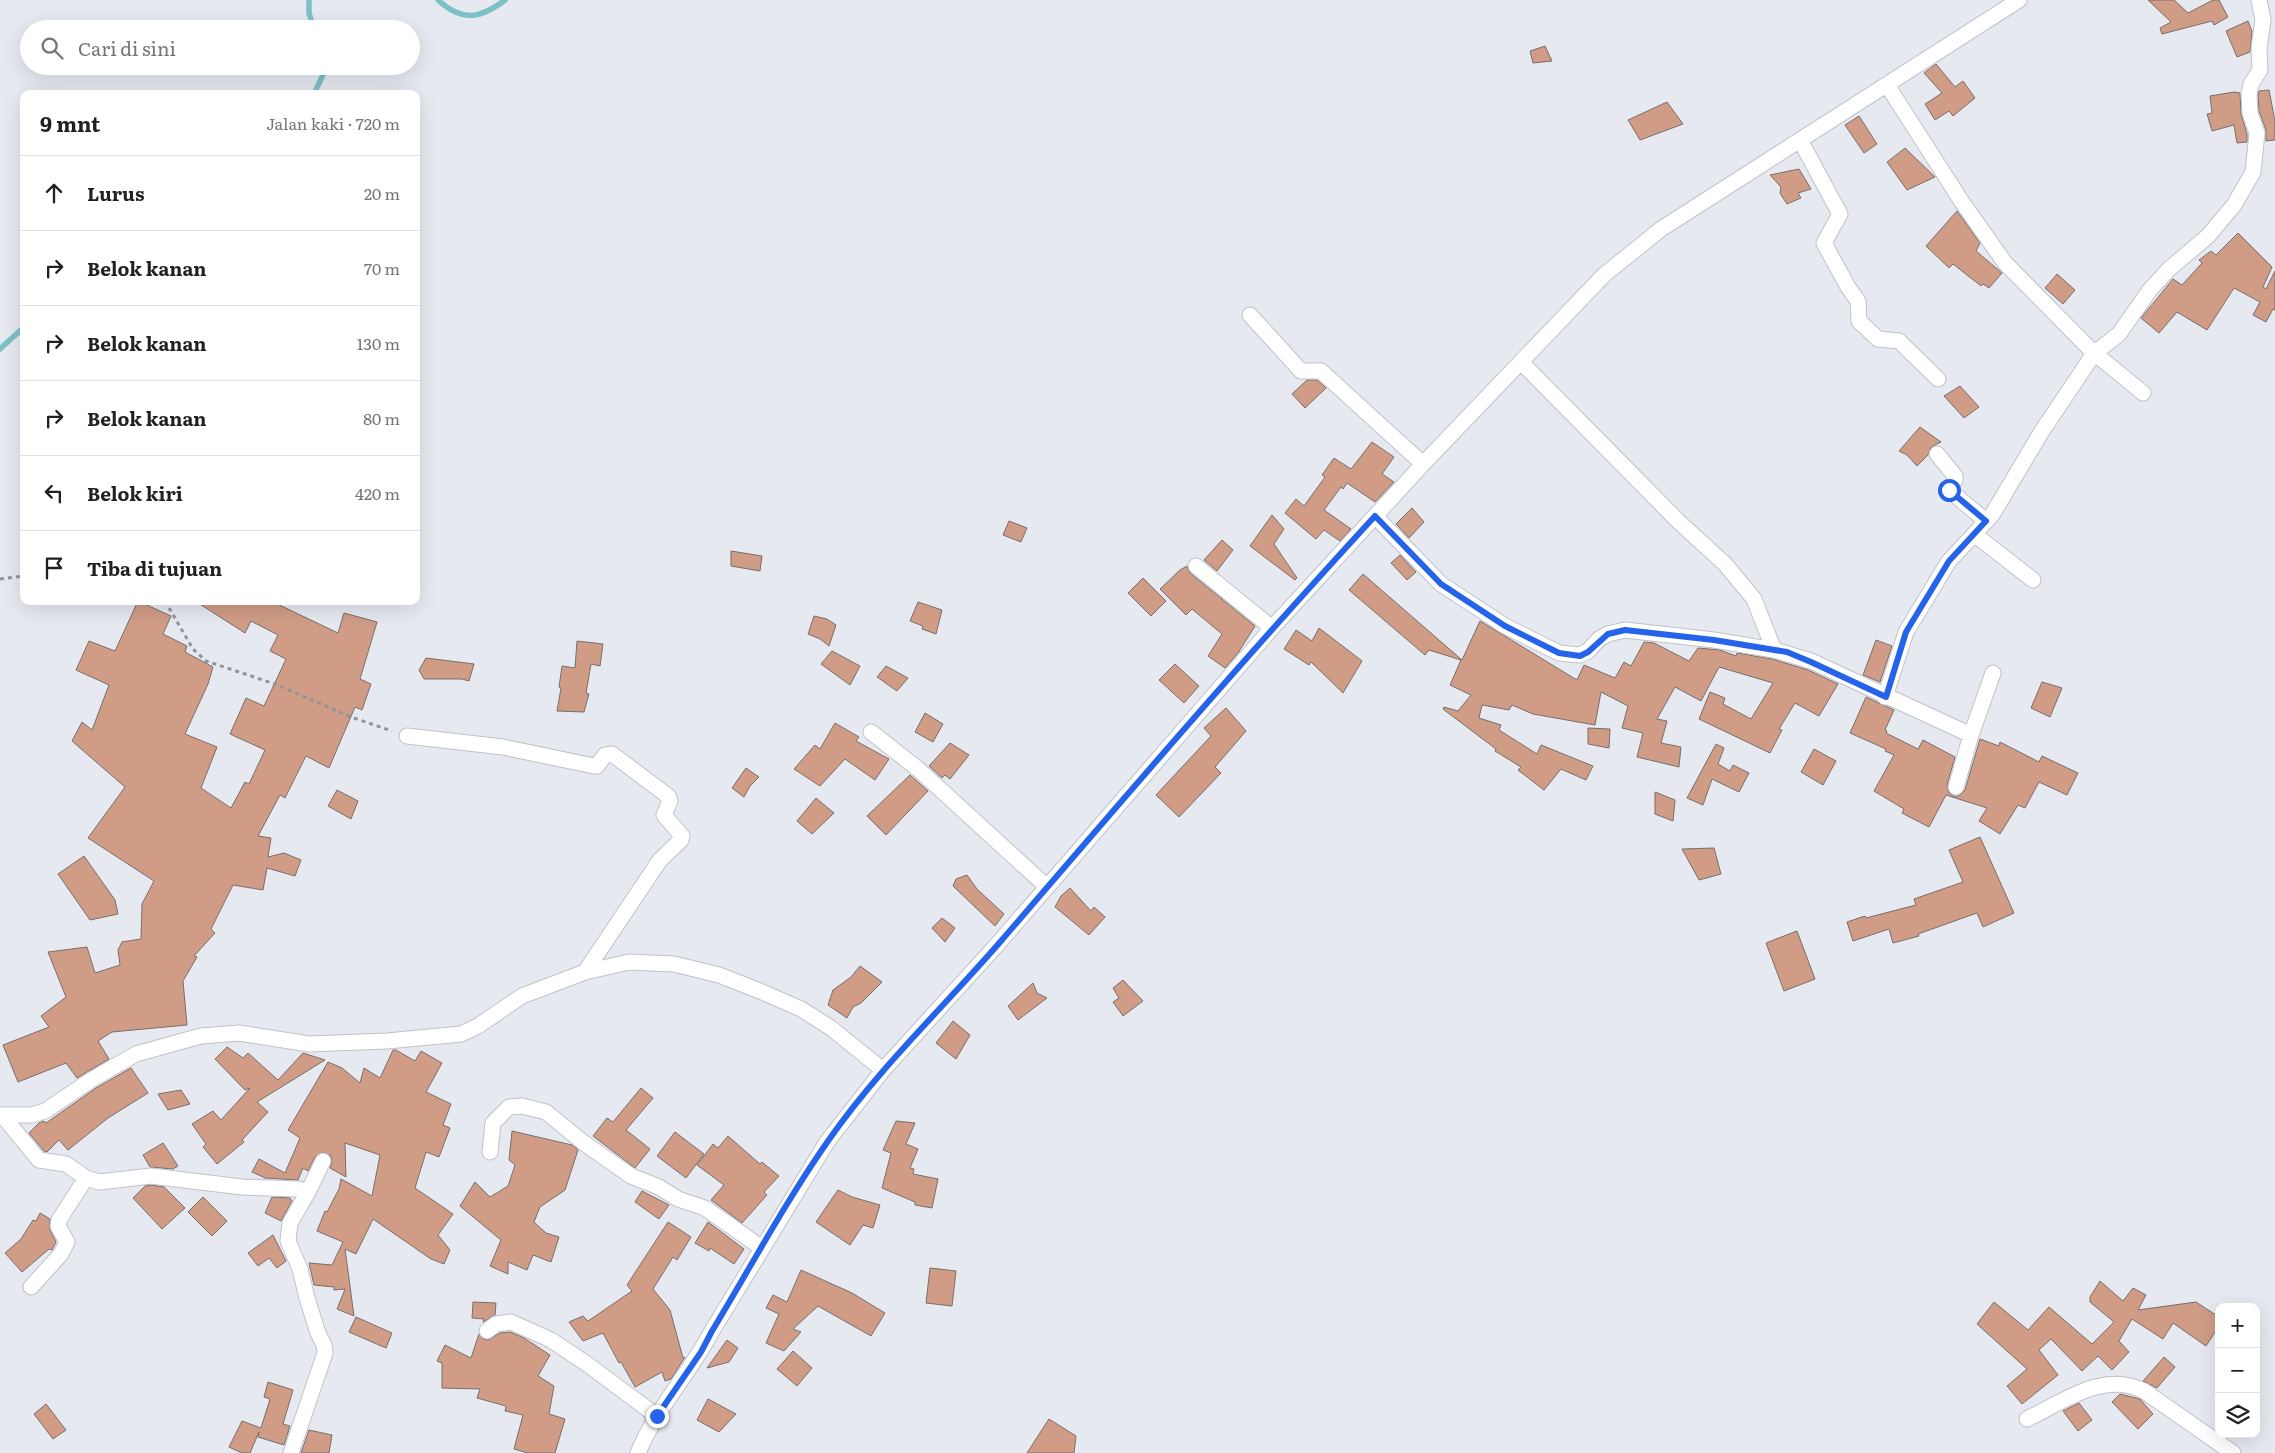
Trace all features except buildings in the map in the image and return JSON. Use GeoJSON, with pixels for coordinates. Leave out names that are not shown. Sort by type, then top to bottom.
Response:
{"type":"FeatureCollection","features":[{"type":"Feature","properties":{"kind":"street"},"geometry":{"type":"LineString","coordinates":[[638,1453],[657,1416],[701,1352],[827,1142],[883,1070],[1047,887],[1272,628],[1423,464],[1604,275],[1632,251],[1661,229],[2019,0]]}},
{"type":"Feature","properties":{"kind":"street"},"geometry":{"type":"LineString","coordinates":[[1886,697],[1906,632],[1949,561],[1986,521],[2012,484],[2042,431],[2089,361],[2093,352],[2096,352],[2120,334],[2150,291],[2169,269],[2194,250],[2208,236],[2234,205],[2253,172],[2256,133],[2250,113],[2249,94],[2251,84],[2260,70],[2259,48],[2263,20],[2259,0]]}},
{"type":"Feature","properties":{"kind":"street"},"geometry":{"type":"LineString","coordinates":[[1887,85],[1962,202],[2005,264],[2093,352],[2143,393]]}},
{"type":"Feature","properties":{"kind":"street"},"geometry":{"type":"LineString","coordinates":[[1800,140],[1840,214],[1824,244],[1858,301],[1859,320],[1878,339],[1899,341],[1938,379]]}},
{"type":"Feature","properties":{"kind":"street"},"geometry":{"type":"LineString","coordinates":[[1250,315],[1301,371],[1321,371],[1423,464]]}},
{"type":"Feature","properties":{"kind":"street"},"geometry":{"type":"LineString","coordinates":[[1521,362],[1679,522],[1725,564],[1754,599],[1774,650]]}},
{"type":"Feature","properties":{"kind":"street"},"geometry":{"type":"LineString","coordinates":[[1938,454],[1954,476],[1955,480],[1949,490],[1986,521]]}},
{"type":"Feature","properties":{"kind":"street"},"geometry":{"type":"LineString","coordinates":[[1375,516],[1441,584],[1505,626],[1559,653],[1580,656],[1588,652],[1608,634],[1625,630],[1774,650],[1811,662],[1971,735]]}},
{"type":"Feature","properties":{"kind":"street"},"geometry":{"type":"LineString","coordinates":[[1974,534],[2033,580]]}},
{"type":"Feature","properties":{"kind":"street"},"geometry":{"type":"LineString","coordinates":[[1196,566],[1272,628]]}},
{"type":"Feature","properties":{"kind":"street"},"geometry":{"type":"LineString","coordinates":[[1956,787],[1971,735],[1993,673]]}},
{"type":"Feature","properties":{"kind":"street"},"geometry":{"type":"LineString","coordinates":[[871,732],[918,769],[1047,887]]}},
{"type":"Feature","properties":{"kind":"street"},"geometry":{"type":"LineString","coordinates":[[406,736],[503,747],[594,766],[605,755],[612,754],[668,796],[670,801],[664,815],[679,830],[682,836],[681,840],[660,860],[585,972]]}},
{"type":"Feature","properties":{"kind":"street"},"geometry":{"type":"LineString","coordinates":[[1,1116],[32,1115],[45,1111],[91,1080],[136,1054],[175,1042],[201,1036],[240,1033],[308,1044],[387,1041],[461,1034],[478,1026],[522,996],[585,972],[629,962],[674,964],[719,975],[801,1009],[831,1028],[883,1070]]}},
{"type":"Feature","properties":{"kind":"street"},"geometry":{"type":"LineString","coordinates":[[490,1152],[494,1123],[509,1107],[522,1106],[546,1112],[584,1143],[631,1176],[659,1187],[678,1199],[704,1208],[762,1248]]}},
{"type":"Feature","properties":{"kind":"street"},"geometry":{"type":"LineString","coordinates":[[1,1116],[39,1160],[66,1164],[86,1178],[99,1182],[161,1177],[242,1187],[298,1189],[308,1192]]}},
{"type":"Feature","properties":{"kind":"street"},"geometry":{"type":"LineString","coordinates":[[291,1453],[325,1354],[324,1345],[306,1298],[300,1269],[288,1241],[288,1232],[290,1223],[323,1161]]}},
{"type":"Feature","properties":{"kind":"street"},"geometry":{"type":"LineString","coordinates":[[31,1287],[64,1250],[67,1242],[58,1226],[59,1220],[86,1178]]}},
{"type":"Feature","properties":{"kind":"street"},"geometry":{"type":"LineString","coordinates":[[486,1331],[496,1324],[511,1322],[551,1340],[657,1416]]}},
{"type":"Feature","properties":{"kind":"street"},"geometry":{"type":"LineString","coordinates":[[2027,1419],[2095,1386],[2119,1383],[2131,1385],[2144,1391],[2233,1453]]}},
{"type":"Feature","properties":{"kind":"path"},"geometry":{"type":"LineString","coordinates":[[0,580],[20,577]]}},
{"type":"Feature","properties":{"kind":"path"},"geometry":{"type":"LineString","coordinates":[[167,605],[193,649],[206,661],[275,684],[351,717],[406,736]]}},
{"type":"Feature","properties":{"kind":"waterway"},"geometry":{"type":"LineString","coordinates":[[309,0],[311,20]]}},
{"type":"Feature","properties":{"kind":"waterway"},"geometry":{"type":"LineString","coordinates":[[438,0],[455,12],[463,15],[479,14],[505,0]]}},
{"type":"Feature","properties":{"kind":"waterway"},"geometry":{"type":"LineString","coordinates":[[316,90],[323,75]]}},
{"type":"Feature","properties":{"kind":"waterway"},"geometry":{"type":"LineString","coordinates":[[0,349],[20,331]]}},
{"type":"Feature","properties":{"kind":"route"},"geometry":{"type":"LineString","coordinates":[[657,1416],[701,1352],[827,1142],[850,1111],[883,1070],[995,947],[1208,700],[1375,516],[1441,584],[1505,626],[1559,653],[1580,656],[1588,652],[1600,639],[1608,634],[1625,630],[1714,640],[1787,652],[1886,697],[1906,632],[1949,561],[1986,521],[1949,490]]}}]}
